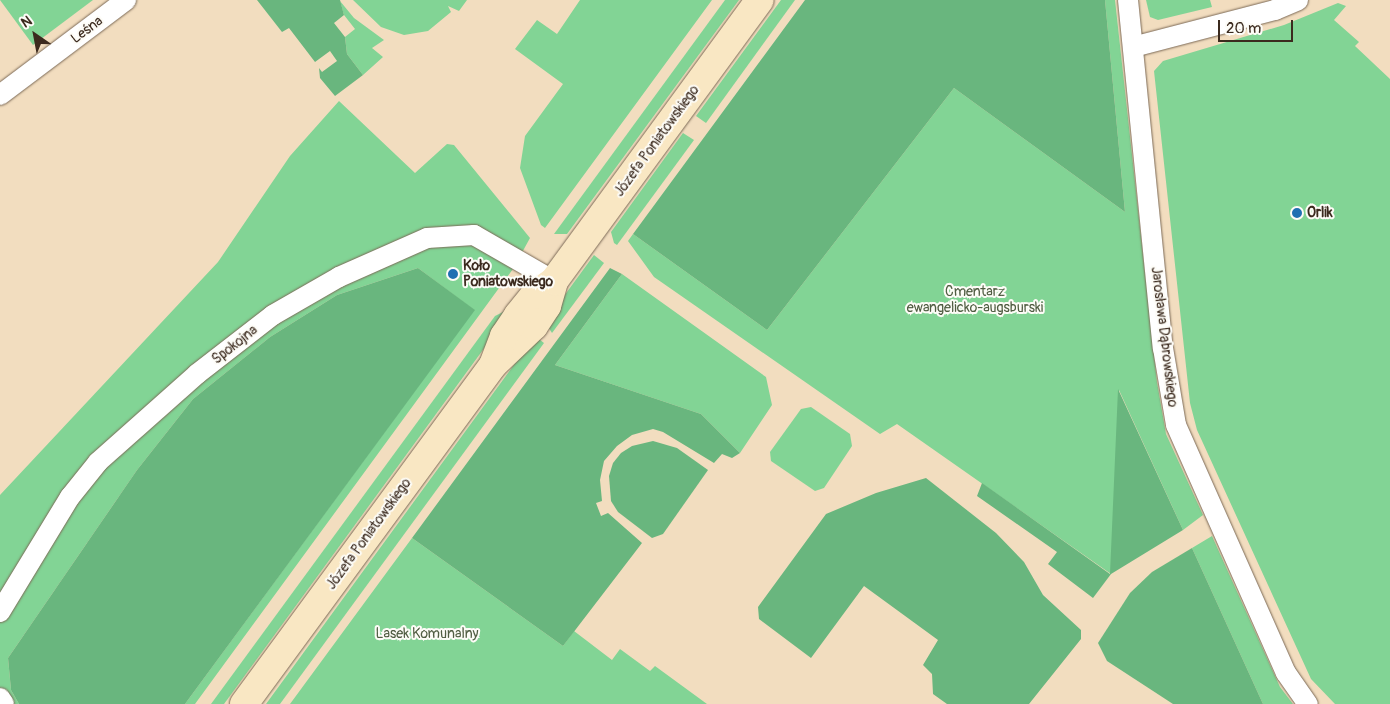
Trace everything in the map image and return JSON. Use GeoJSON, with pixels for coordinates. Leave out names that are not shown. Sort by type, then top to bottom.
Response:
{"type":"FeatureCollection","features":[{"type":"Feature","properties":{"kind":"street","name":"Leśna"},"geometry":{"type":"LineString","coordinates":[[0,95],[126,0]]}},
{"type":"Feature","properties":{"kind":"street","name":"Józefa Poniatowskiego"},"geometry":{"type":"LineString","coordinates":[[244,704],[493,365],[534,326],[547,306],[554,281],[760,0]]}},
{"type":"Feature","properties":{"kind":"street","name":"Jarosława Dąbrowskiego"},"geometry":{"type":"LineString","coordinates":[[1128,0],[1164,357],[1176,425],[1286,673],[1308,704]]}},
{"type":"Feature","properties":{"kind":"street"},"geometry":{"type":"LineString","coordinates":[[1133,47],[1275,10],[1298,0]]}},
{"type":"Feature","properties":{"kind":"street","name":"Spokojna"},"geometry":{"type":"LineString","coordinates":[[0,612],[70,497],[98,462],[197,374],[272,315],[339,277],[428,238],[474,235],[554,281]]}},
{"type":"Feature","properties":{"kind":"street"},"geometry":{"type":"LineString","coordinates":[[0,698],[4,704]]}},
{"type":"Feature","properties":{"kind":"green space"},"geometry":{"type":"Polygon","coordinates":[[[0,0],[93,0],[33,45],[0,0]]]}},
{"type":"Feature","properties":{"kind":"green space"},"geometry":{"type":"Polygon","coordinates":[[[257,0],[340,0],[344,15],[334,23],[345,37],[347,54],[363,75],[335,96],[320,78],[319,68],[322,72],[337,61],[330,51],[315,62],[289,28],[282,32],[257,0]]]}},
{"type":"Feature","properties":{"kind":"green space"},"geometry":{"type":"Polygon","coordinates":[[[353,0],[467,0],[459,11],[448,6],[451,12],[428,31],[404,35],[381,27],[353,0]]]}},
{"type":"Feature","properties":{"kind":"green space"},"geometry":{"type":"Polygon","coordinates":[[[580,0],[712,0],[545,228],[541,225],[520,168],[525,136],[563,84],[515,49],[537,20],[557,34],[580,0]]]}},
{"type":"Feature","properties":{"kind":"green space"},"geometry":{"type":"Polygon","coordinates":[[[725,0],[739,0],[567,234],[554,234],[725,0]]]}},
{"type":"Feature","properties":{"kind":"green space"},"geometry":{"type":"Polygon","coordinates":[[[781,0],[795,0],[706,123],[696,116],[781,0]]]}},
{"type":"Feature","properties":{"kind":"green space"},"geometry":{"type":"Polygon","coordinates":[[[805,0],[1105,0],[1125,212],[954,88],[767,330],[633,234],[805,0]]]}},
{"type":"Feature","properties":{"kind":"green space","name":"Cmentarz ewangelicko-augsburski"},"geometry":{"type":"Polygon","coordinates":[[[1105,0],[1115,0],[1157,382],[1166,434],[1203,515],[1183,530],[1119,390],[1111,574],[897,424],[880,434],[654,277],[628,241],[633,234],[767,330],[954,88],[1125,212],[1105,0]]]}},
{"type":"Feature","properties":{"kind":"green space"},"geometry":{"type":"Polygon","coordinates":[[[1146,0],[1210,0],[1212,7],[1158,20],[1150,17],[1146,0]]]}},
{"type":"Feature","properties":{"kind":"green space"},"geometry":{"type":"Polygon","coordinates":[[[340,1],[354,18],[384,40],[372,48],[383,57],[363,75],[347,54],[345,37],[355,29],[344,15],[340,1]]]}},
{"type":"Feature","properties":{"kind":"green space"},"geometry":{"type":"Polygon","coordinates":[[[1338,3],[1346,6],[1334,20],[1359,42],[1355,46],[1390,79],[1390,704],[1335,704],[1311,679],[1197,430],[1190,403],[1154,71],[1163,61],[1284,25],[1338,3]]]}},
{"type":"Feature","properties":{"kind":"green space"},"geometry":{"type":"Polygon","coordinates":[[[339,101],[415,173],[447,144],[454,145],[530,238],[513,269],[195,704],[185,704],[474,310],[418,268],[337,295],[270,337],[193,399],[137,470],[8,658],[11,690],[19,704],[0,704],[0,495],[218,262],[290,156],[339,101]]]}},
{"type":"Feature","properties":{"kind":"green space"},"geometry":{"type":"Polygon","coordinates":[[[683,133],[694,140],[617,245],[614,243],[611,232],[683,133]]]}},
{"type":"Feature","properties":{"kind":"green space"},"geometry":{"type":"Polygon","coordinates":[[[594,255],[604,263],[552,333],[545,322],[594,255]]]}},
{"type":"Feature","properties":{"kind":"green space"},"geometry":{"type":"Polygon","coordinates":[[[418,268],[475,310],[185,704],[19,704],[11,690],[8,658],[137,470],[193,399],[270,337],[337,295],[418,268]]]}},
{"type":"Feature","properties":{"kind":"green space"},"geometry":{"type":"Polygon","coordinates":[[[610,268],[622,274],[555,365],[701,414],[740,453],[732,458],[722,454],[714,463],[663,432],[653,429],[632,435],[617,446],[604,461],[600,480],[602,501],[596,503],[601,516],[608,513],[642,543],[563,646],[412,538],[610,268]]]}},
{"type":"Feature","properties":{"kind":"green space"},"geometry":{"type":"Polygon","coordinates":[[[622,274],[766,377],[772,405],[740,453],[701,414],[555,365],[622,274]]]}},
{"type":"Feature","properties":{"kind":"green space"},"geometry":{"type":"Polygon","coordinates":[[[503,312],[507,317],[224,704],[211,704],[495,316],[503,312]]]}},
{"type":"Feature","properties":{"kind":"green space"},"geometry":{"type":"Polygon","coordinates":[[[535,336],[544,343],[280,704],[266,704],[535,336]]]}},
{"type":"Feature","properties":{"kind":"green space"},"geometry":{"type":"Polygon","coordinates":[[[1118,389],[1183,530],[1111,574],[1093,598],[1048,564],[1057,552],[977,496],[982,483],[1110,574],[1118,389]]]}},
{"type":"Feature","properties":{"kind":"green space"},"geometry":{"type":"Polygon","coordinates":[[[811,407],[850,434],[852,446],[824,488],[815,491],[771,461],[770,452],[801,409],[811,407]]]}},
{"type":"Feature","properties":{"kind":"green space"},"geometry":{"type":"Polygon","coordinates":[[[653,441],[677,448],[708,470],[663,534],[652,538],[618,512],[611,501],[609,476],[613,463],[621,453],[632,446],[653,441]]]}},
{"type":"Feature","properties":{"kind":"green space"},"geometry":{"type":"Polygon","coordinates":[[[926,478],[996,533],[1024,562],[1043,595],[1081,630],[1081,639],[1029,704],[947,704],[933,694],[932,674],[923,665],[938,640],[864,586],[811,658],[759,619],[758,607],[826,514],[876,493],[926,478]]]}},
{"type":"Feature","properties":{"kind":"green space"},"geometry":{"type":"Polygon","coordinates":[[[1212,536],[1280,687],[1293,704],[1263,704],[1192,548],[1212,536]]]}},
{"type":"Feature","properties":{"kind":"green space","name":"Lasek Komunalny"},"geometry":{"type":"Polygon","coordinates":[[[412,538],[563,646],[574,631],[612,660],[620,649],[650,671],[655,666],[707,704],[290,704],[412,538]]]}},
{"type":"Feature","properties":{"kind":"green space"},"geometry":{"type":"Polygon","coordinates":[[[1192,548],[1263,704],[1173,704],[1107,661],[1098,643],[1130,593],[1152,572],[1192,548]]]}},
{"type":"Feature","properties":{"kind":"place","name":"Orlik"},"geometry":{"type":"Point","coordinates":[1297,213]}},
{"type":"Feature","properties":{"kind":"place","name":"Koło Poniatowskiego"},"geometry":{"type":"Point","coordinates":[453,274]}}]}
